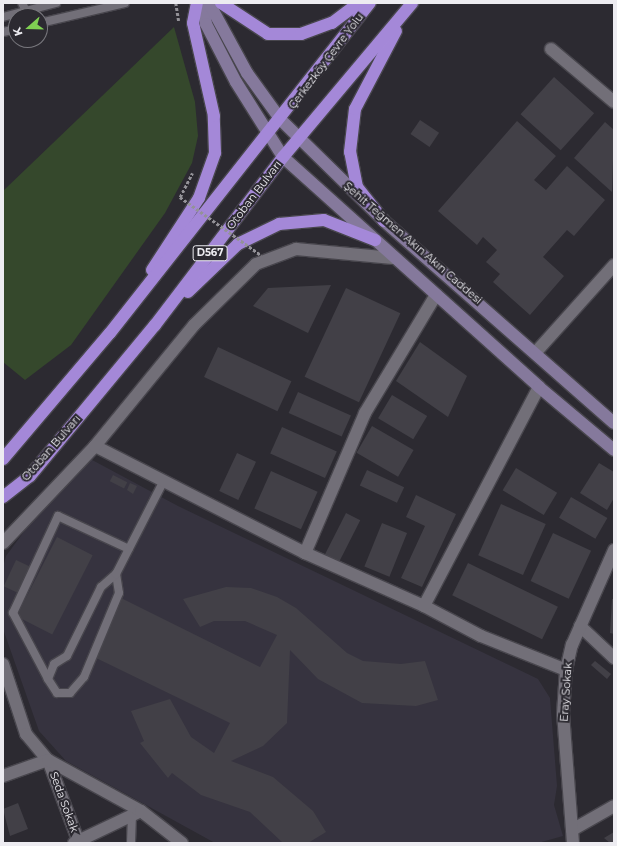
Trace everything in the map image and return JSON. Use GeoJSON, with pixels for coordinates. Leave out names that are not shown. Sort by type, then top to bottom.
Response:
{"type":"FeatureCollection","features":[{"type":"Feature","properties":{"kind":"highway"},"geometry":{"type":"LineString","coordinates":[[110,333],[199,198],[215,153],[214,116],[193,23],[197,3]]}},
{"type":"Feature","properties":{"kind":"highway"},"geometry":{"type":"LineString","coordinates":[[221,3],[268,34],[301,34],[332,23],[359,3]]}},
{"type":"Feature","properties":{"kind":"highway","name":"Çerkezköy Çevre Yolu"},"geometry":{"type":"LineString","coordinates":[[281,120],[370,3]]}},
{"type":"Feature","properties":{"kind":"highway"},"geometry":{"type":"LineString","coordinates":[[384,221],[357,187],[350,152],[355,109],[412,3]]}},
{"type":"Feature","properties":{"kind":"highway","name":"Otoban Bulvarı"},"geometry":{"type":"LineString","coordinates":[[3,497],[30,476],[155,325],[283,156],[412,3]]}},
{"type":"Feature","properties":{"kind":"highway","name":"D567"},"geometry":{"type":"LineString","coordinates":[[3,459],[110,333],[281,120]]}},
{"type":"Feature","properties":{"kind":"highway"},"geometry":{"type":"LineString","coordinates":[[155,325],[238,244],[259,231],[299,221],[324,220],[375,240]]}},
{"type":"Feature","properties":{"kind":"main road","name":"Şehit Teğmen Akın Akın Caddesi"},"geometry":{"type":"LineString","coordinates":[[203,3],[206,24],[269,135],[283,156],[393,258],[539,387],[614,450]]}},
{"type":"Feature","properties":{"kind":"main road","name":"Şehit Teğmen Akın Akın Caddesi"},"geometry":{"type":"LineString","coordinates":[[209,3],[247,74],[281,120],[384,221],[536,352],[614,423]]}},
{"type":"Feature","properties":{"kind":"street"},"geometry":{"type":"LineString","coordinates":[[551,49],[614,102]]}},
{"type":"Feature","properties":{"kind":"street"},"geometry":{"type":"LineString","coordinates":[[3,543],[95,446],[194,325],[256,264],[296,248],[393,258]]}},
{"type":"Feature","properties":{"kind":"street"},"geometry":{"type":"LineString","coordinates":[[536,352],[614,265]]}},
{"type":"Feature","properties":{"kind":"street"},"geometry":{"type":"LineString","coordinates":[[305,553],[365,414],[436,295]]}},
{"type":"Feature","properties":{"kind":"street"},"geometry":{"type":"LineString","coordinates":[[424,606],[539,387]]}},
{"type":"Feature","properties":{"kind":"street"},"geometry":{"type":"LineString","coordinates":[[95,446],[163,482],[305,553],[424,606],[481,636],[566,670]]}},
{"type":"Feature","properties":{"kind":"street","name":"Eray Sokak"},"geometry":{"type":"LineString","coordinates":[[573,843],[563,714],[566,670],[580,626],[614,550]]}},
{"type":"Feature","properties":{"kind":"street"},"geometry":{"type":"LineString","coordinates":[[580,626],[614,658]]}},
{"type":"Feature","properties":{"kind":"street"},"geometry":{"type":"LineString","coordinates":[[3,664],[26,734],[48,760],[136,813],[182,843]]}},
{"type":"Feature","properties":{"kind":"street"},"geometry":{"type":"LineString","coordinates":[[3,776],[48,760]]}},
{"type":"Feature","properties":{"kind":"street","name":"Seda Sokak"},"geometry":{"type":"LineString","coordinates":[[48,760],[77,842]]}},
{"type":"Feature","properties":{"kind":"street"},"geometry":{"type":"LineString","coordinates":[[572,830],[614,806]]}},
{"type":"Feature","properties":{"kind":"street"},"geometry":{"type":"LineString","coordinates":[[77,842],[136,813]]}},
{"type":"Feature","properties":{"kind":"lane"},"geometry":{"type":"LineString","coordinates":[[37,8],[56,3]]}},
{"type":"Feature","properties":{"kind":"lane"},"geometry":{"type":"LineString","coordinates":[[48,21],[125,3]]}},
{"type":"Feature","properties":{"kind":"lane"},"geometry":{"type":"LineString","coordinates":[[48,679],[54,664],[67,656],[101,586],[116,574],[163,482]]}},
{"type":"Feature","properties":{"kind":"lane"},"geometry":{"type":"LineString","coordinates":[[116,574],[119,593],[84,677],[70,693],[57,693],[13,613],[58,516],[129,549]]}},
{"type":"Feature","properties":{"kind":"lane"},"geometry":{"type":"LineString","coordinates":[[131,843],[136,813]]}},
{"type":"Feature","properties":{"kind":"path"},"geometry":{"type":"LineString","coordinates":[[194,169],[180,197],[261,255]]}},
{"type":"Feature","properties":{"kind":"shaded area"},"geometry":{"type":"Polygon","coordinates":[[[81,454],[178,506],[538,679],[550,698],[557,786],[554,805],[563,836],[538,843],[215,843],[66,761],[39,731],[3,629],[3,567],[6,556],[81,454]]]}},
{"type":"Feature","properties":{"kind":"green space"},"geometry":{"type":"Polygon","coordinates":[[[174,27],[195,102],[198,136],[192,163],[165,213],[71,345],[25,380],[3,362],[3,191],[174,27]]]}},
{"type":"Feature","properties":{"kind":"building"},"geometry":{"type":"Polygon","coordinates":[[[554,77],[594,113],[561,150],[521,114],[554,77]]]}},
{"type":"Feature","properties":{"kind":"building"},"geometry":{"type":"Polygon","coordinates":[[[420,120],[439,133],[430,147],[410,134],[420,120]]]}},
{"type":"Feature","properties":{"kind":"building"},"geometry":{"type":"Polygon","coordinates":[[[517,121],[556,156],[534,180],[546,190],[567,166],[605,200],[574,236],[567,230],[543,257],[564,276],[530,315],[493,282],[500,274],[486,262],[497,250],[483,237],[477,245],[438,211],[517,121]]]}},
{"type":"Feature","properties":{"kind":"building"},"geometry":{"type":"Polygon","coordinates":[[[605,122],[614,130],[612,192],[574,158],[605,122]]]}},
{"type":"Feature","properties":{"kind":"building"},"geometry":{"type":"Polygon","coordinates":[[[331,285],[308,333],[253,306],[268,288],[331,285]]]}},
{"type":"Feature","properties":{"kind":"building"},"geometry":{"type":"Polygon","coordinates":[[[346,288],[400,313],[359,402],[305,377],[346,288]]]}},
{"type":"Feature","properties":{"kind":"building"},"geometry":{"type":"Polygon","coordinates":[[[420,342],[467,376],[448,417],[396,381],[420,342]]]}},
{"type":"Feature","properties":{"kind":"building"},"geometry":{"type":"Polygon","coordinates":[[[218,347],[291,381],[277,411],[204,377],[218,347]]]}},
{"type":"Feature","properties":{"kind":"building"},"geometry":{"type":"Polygon","coordinates":[[[298,392],[351,416],[342,437],[289,413],[298,392]]]}},
{"type":"Feature","properties":{"kind":"building"},"geometry":{"type":"Polygon","coordinates":[[[392,395],[427,416],[413,439],[378,418],[392,395]]]}},
{"type":"Feature","properties":{"kind":"building"},"geometry":{"type":"Polygon","coordinates":[[[372,426],[414,450],[398,477],[356,453],[372,426]]]}},
{"type":"Feature","properties":{"kind":"building"},"geometry":{"type":"Polygon","coordinates":[[[282,427],[337,451],[325,478],[270,453],[282,427]]]}},
{"type":"Feature","properties":{"kind":"building"},"geometry":{"type":"Polygon","coordinates":[[[237,453],[256,462],[238,500],[219,491],[237,453]]]}},
{"type":"Feature","properties":{"kind":"building"},"geometry":{"type":"Polygon","coordinates":[[[599,463],[614,472],[614,498],[607,510],[580,493],[599,463]]]}},
{"type":"Feature","properties":{"kind":"building"},"geometry":{"type":"Polygon","coordinates":[[[516,468],[557,493],[544,515],[503,490],[516,468]]]}},
{"type":"Feature","properties":{"kind":"building"},"geometry":{"type":"Polygon","coordinates":[[[367,470],[404,487],[397,503],[360,485],[367,470]]]}},
{"type":"Feature","properties":{"kind":"building"},"geometry":{"type":"Polygon","coordinates":[[[271,471],[318,492],[301,529],[254,508],[271,471]]]}},
{"type":"Feature","properties":{"kind":"building"},"geometry":{"type":"Polygon","coordinates":[[[113,475],[127,482],[124,489],[110,481],[113,475]]]}},
{"type":"Feature","properties":{"kind":"building"},"geometry":{"type":"Polygon","coordinates":[[[130,483],[137,486],[133,494],[127,490],[130,483]]]}},
{"type":"Feature","properties":{"kind":"building"},"geometry":{"type":"Polygon","coordinates":[[[416,495],[456,514],[422,587],[401,578],[425,526],[406,517],[416,495]]]}},
{"type":"Feature","properties":{"kind":"building"},"geometry":{"type":"Polygon","coordinates":[[[571,497],[607,518],[595,539],[559,518],[571,497]]]}},
{"type":"Feature","properties":{"kind":"building"},"geometry":{"type":"Polygon","coordinates":[[[501,504],[546,524],[523,575],[478,555],[501,504]]]}},
{"type":"Feature","properties":{"kind":"building"},"geometry":{"type":"Polygon","coordinates":[[[346,513],[360,520],[339,562],[325,555],[346,513]]]}},
{"type":"Feature","properties":{"kind":"building"},"geometry":{"type":"Polygon","coordinates":[[[382,523],[407,533],[389,577],[364,567],[382,523]]]}},
{"type":"Feature","properties":{"kind":"building"},"geometry":{"type":"Polygon","coordinates":[[[553,533],[591,551],[569,599],[531,581],[553,533]]]}},
{"type":"Feature","properties":{"kind":"building"},"geometry":{"type":"Polygon","coordinates":[[[57,537],[93,555],[52,634],[17,616],[57,537]]]}},
{"type":"Feature","properties":{"kind":"building"},"geometry":{"type":"Polygon","coordinates":[[[16,560],[31,567],[19,593],[4,586],[16,560]]]}},
{"type":"Feature","properties":{"kind":"building"},"geometry":{"type":"Polygon","coordinates":[[[468,563],[558,607],[542,639],[452,595],[468,563]]]}},
{"type":"Feature","properties":{"kind":"building"},"geometry":{"type":"Polygon","coordinates":[[[226,587],[251,588],[277,597],[296,608],[347,653],[363,661],[401,664],[425,661],[438,700],[416,706],[362,703],[318,679],[290,650],[287,723],[263,746],[231,761],[273,777],[313,811],[326,832],[308,843],[283,843],[250,812],[201,795],[172,773],[168,778],[140,743],[144,741],[131,711],[170,699],[191,737],[214,753],[230,723],[94,657],[121,598],[260,667],[277,635],[245,621],[214,621],[200,627],[183,599],[226,587]]]}},
{"type":"Feature","properties":{"kind":"building"},"geometry":{"type":"Polygon","coordinates":[[[612,599],[614,599],[614,634],[610,633],[612,599]]]}},
{"type":"Feature","properties":{"kind":"building"},"geometry":{"type":"Polygon","coordinates":[[[595,661],[611,674],[607,679],[591,665],[595,661]]]}},
{"type":"Feature","properties":{"kind":"building"},"geometry":{"type":"Polygon","coordinates":[[[18,803],[28,829],[10,836],[3,809],[18,803]]]}},
{"type":"Feature","properties":{"kind":"building"},"geometry":{"type":"Polygon","coordinates":[[[614,832],[614,843],[610,843],[604,838],[614,832]]]}}]}
